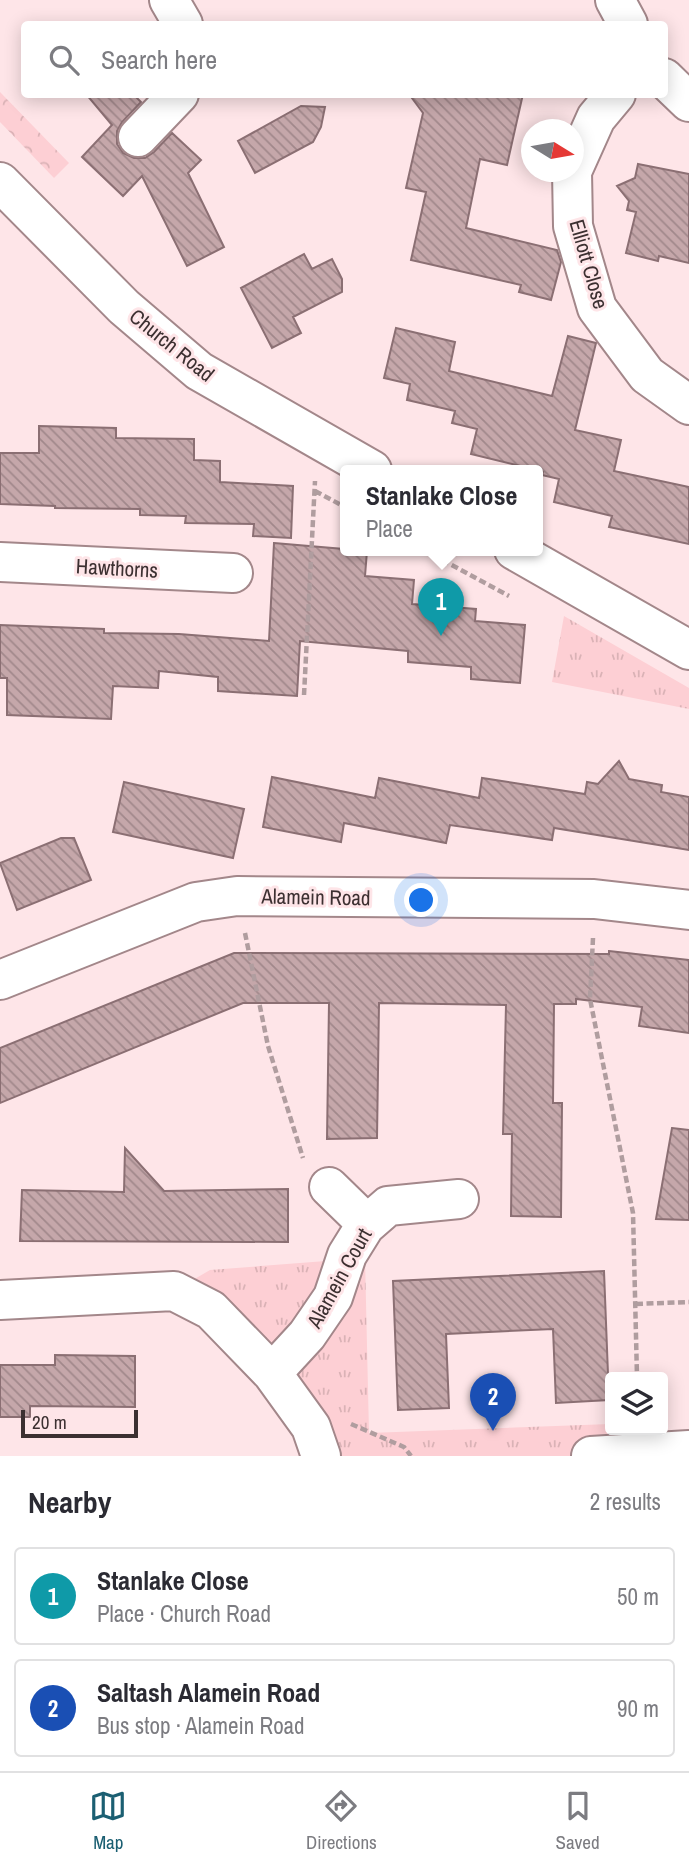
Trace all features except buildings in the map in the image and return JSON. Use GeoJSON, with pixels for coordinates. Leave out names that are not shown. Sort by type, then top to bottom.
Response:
{"type":"FeatureCollection","features":[{"type":"Feature","properties":{"kind":"street"},"geometry":{"type":"LineString","coordinates":[[169,0],[181,21]]}},
{"type":"Feature","properties":{"kind":"street"},"geometry":{"type":"LineString","coordinates":[[615,0],[626,21]]}},
{"type":"Feature","properties":{"kind":"street"},"geometry":{"type":"LineString","coordinates":[[668,82],[689,102]]}},
{"type":"Feature","properties":{"kind":"street"},"geometry":{"type":"LineString","coordinates":[[138,137],[175,98]]}},
{"type":"Feature","properties":{"kind":"street","name":"Elliott Close"},"geometry":{"type":"LineString","coordinates":[[584,145],[596,118],[613,98]]}},
{"type":"Feature","properties":{"kind":"street","name":"Church Road"},"geometry":{"type":"LineString","coordinates":[[0,182],[124,307],[199,371],[363,465]]}},
{"type":"Feature","properties":{"kind":"street","name":"Elliott Close"},"geometry":{"type":"LineString","coordinates":[[573,182],[573,226],[597,307],[647,375],[689,405]]}},
{"type":"Feature","properties":{"kind":"street"},"geometry":{"type":"LineString","coordinates":[[524,556],[689,650]]}},
{"type":"Feature","properties":{"kind":"street","name":"Hawthorns"},"geometry":{"type":"LineString","coordinates":[[0,562],[233,573]]}},
{"type":"Feature","properties":{"kind":"street","name":"Alamein Road"},"geometry":{"type":"LineString","coordinates":[[0,980],[196,902],[237,896],[594,899],[689,910]]}},
{"type":"Feature","properties":{"kind":"street"},"geometry":{"type":"LineString","coordinates":[[329,1187],[368,1224]]}},
{"type":"Feature","properties":{"kind":"street","name":"Alamein Court"},"geometry":{"type":"LineString","coordinates":[[272,1373],[307,1335],[332,1297],[347,1255],[368,1224],[388,1206],[459,1199]]}},
{"type":"Feature","properties":{"kind":"street"},"geometry":{"type":"LineString","coordinates":[[0,1300],[174,1291],[211,1310],[272,1373],[311,1427],[321,1456]]}},
{"type":"Feature","properties":{"kind":"street"},"geometry":{"type":"LineString","coordinates":[[591,1456],[689,1450]]}},
{"type":"Feature","properties":{"kind":"path"},"geometry":{"type":"LineString","coordinates":[[304,695],[318,439]]}},
{"type":"Feature","properties":{"kind":"path"},"geometry":{"type":"LineString","coordinates":[[315,491],[340,504]]}},
{"type":"Feature","properties":{"kind":"path"},"geometry":{"type":"LineString","coordinates":[[435,556],[509,596]]}},
{"type":"Feature","properties":{"kind":"path"},"geometry":{"type":"LineString","coordinates":[[594,899],[590,999],[633,1213],[637,1372]]}},
{"type":"Feature","properties":{"kind":"path"},"geometry":{"type":"LineString","coordinates":[[249,953],[268,1046],[305,1162],[329,1187]]}},
{"type":"Feature","properties":{"kind":"path"},"geometry":{"type":"LineString","coordinates":[[636,1304],[689,1302]]}},
{"type":"Feature","properties":{"kind":"green space"},"geometry":{"type":"Polygon","coordinates":[[[0,92],[69,163],[54,178],[0,122],[0,92]]]}},
{"type":"Feature","properties":{"kind":"green space"},"geometry":{"type":"Polygon","coordinates":[[[564,616],[689,688],[689,709],[552,682],[564,616]]]}},
{"type":"Feature","properties":{"kind":"green space"},"geometry":{"type":"Polygon","coordinates":[[[365,1258],[369,1433],[605,1424],[605,1435],[637,1435],[637,1453],[591,1456],[321,1456],[174,1291],[210,1270],[365,1258]]]}},
{"type":"Feature","properties":{"kind":"place","name":"Stanlake Close"},"geometry":{"type":"Point","coordinates":[441,636]}},
{"type":"Feature","properties":{"kind":"place","name":"Saltash Alamein Road"},"geometry":{"type":"Point","coordinates":[493,1431]}}]}
